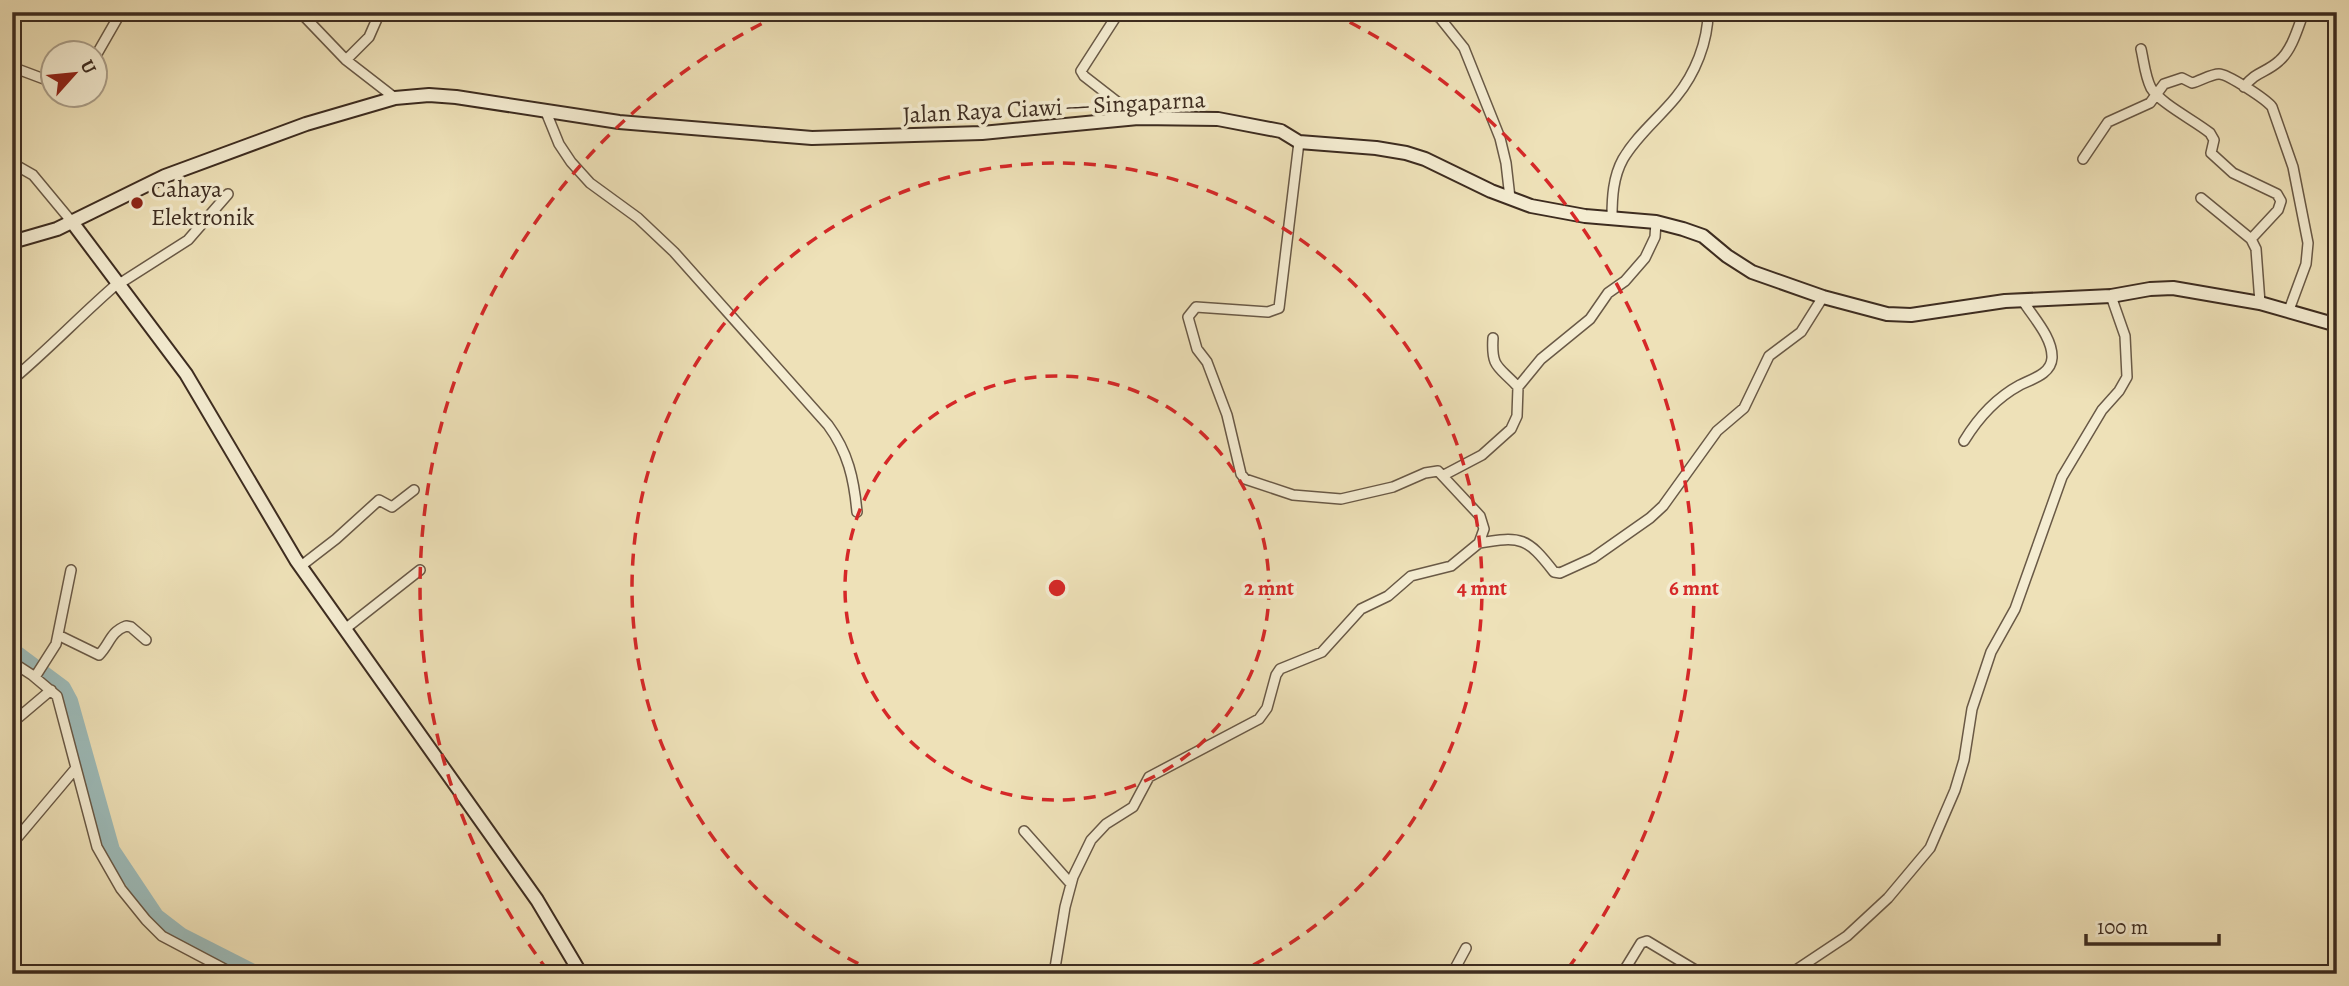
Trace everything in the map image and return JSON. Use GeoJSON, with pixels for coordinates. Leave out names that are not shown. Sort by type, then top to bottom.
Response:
{"type":"FeatureCollection","features":[{"type":"Feature","properties":{"kind":"main road","name":"Jalan Raya Ciawi — Singaparna"},"geometry":{"type":"LineString","coordinates":[[12,242],[57,229],[165,176],[306,124],[395,98],[429,95],[456,97],[632,124],[812,138],[968,134],[1138,118],[1217,119],[1280,131],[1299,142],[1406,153],[1510,198],[1557,212],[1656,222],[1703,236],[1727,256],[1752,271],[1824,297],[1886,314],[1911,315],[1975,304],[2111,296],[2173,288],[2260,303],[2337,325]]}},
{"type":"Feature","properties":{"kind":"main road"},"geometry":{"type":"LineString","coordinates":[[72,222],[187,374],[301,566],[537,900],[581,974]]}},
{"type":"Feature","properties":{"kind":"street"},"geometry":{"type":"LineString","coordinates":[[106,38],[121,12]]}},
{"type":"Feature","properties":{"kind":"street"},"geometry":{"type":"LineString","coordinates":[[300,12],[346,60],[395,98]]}},
{"type":"Feature","properties":{"kind":"street"},"geometry":{"type":"LineString","coordinates":[[346,60],[369,37],[380,12]]}},
{"type":"Feature","properties":{"kind":"street"},"geometry":{"type":"LineString","coordinates":[[1119,12],[1081,71],[1138,118]]}},
{"type":"Feature","properties":{"kind":"street"},"geometry":{"type":"LineString","coordinates":[[1428,12],[1440,18],[1464,48],[1500,138],[1510,198]]}},
{"type":"Feature","properties":{"kind":"street"},"geometry":{"type":"LineString","coordinates":[[1612,218],[1612,194],[1622,161],[1688,79],[1701,52],[1708,27],[1708,12]]}},
{"type":"Feature","properties":{"kind":"street"},"geometry":{"type":"LineString","coordinates":[[2244,87],[2253,76],[2283,57],[2302,17]]}},
{"type":"Feature","properties":{"kind":"street"},"geometry":{"type":"LineString","coordinates":[[2141,49],[2150,85],[2156,94],[2210,133],[2214,139],[2211,153],[2233,173],[2277,194],[2281,201],[2278,210],[2251,239]]}},
{"type":"Feature","properties":{"kind":"street"},"geometry":{"type":"LineString","coordinates":[[12,66],[38,77]]}},
{"type":"Feature","properties":{"kind":"street"},"geometry":{"type":"LineString","coordinates":[[2083,159],[2108,122],[2150,103],[2169,81],[2182,78],[2192,83],[2218,74],[2233,78],[2263,97],[2272,107],[2293,167],[2305,224],[2308,258],[2289,310]]}},
{"type":"Feature","properties":{"kind":"street"},"geometry":{"type":"LineString","coordinates":[[546,111],[559,144],[571,162],[590,183],[638,218],[674,252],[828,425],[841,445],[852,471],[857,512]]}},
{"type":"Feature","properties":{"kind":"street"},"geometry":{"type":"LineString","coordinates":[[1299,142],[1279,308],[1268,312],[1196,306],[1188,316],[1197,349],[1207,362],[1227,415],[1240,473],[1245,479],[1284,492],[1328,499],[1352,497],[1393,487],[1431,471],[1444,475],[1480,516],[1484,529],[1479,543]]}},
{"type":"Feature","properties":{"kind":"street"},"geometry":{"type":"LineString","coordinates":[[12,163],[33,175],[72,222]]}},
{"type":"Feature","properties":{"kind":"street"},"geometry":{"type":"LineString","coordinates":[[12,380],[118,283],[188,240],[228,194]]}},
{"type":"Feature","properties":{"kind":"street"},"geometry":{"type":"LineString","coordinates":[[2202,198],[2251,239],[2258,260],[2260,303]]}},
{"type":"Feature","properties":{"kind":"street"},"geometry":{"type":"LineString","coordinates":[[1444,475],[1482,455],[1511,429],[1517,416],[1518,387],[1541,359],[1590,319],[1608,293],[1625,281],[1645,258],[1655,237],[1656,222]]}},
{"type":"Feature","properties":{"kind":"street"},"geometry":{"type":"LineString","coordinates":[[1795,972],[1847,936],[1888,898],[1926,855],[1947,812],[1964,760],[1972,709],[1979,686],[1992,652],[2024,588],[2062,477],[2102,410],[2127,377],[2124,336],[2111,296]]}},
{"type":"Feature","properties":{"kind":"street"},"geometry":{"type":"LineString","coordinates":[[1054,974],[1071,884],[1091,840],[1106,824],[1133,807],[1149,777],[1253,724],[1267,708],[1280,670],[1322,652],[1361,609],[1388,596],[1411,576],[1451,566],[1479,543],[1507,538],[1522,540],[1534,549],[1554,572],[1560,573],[1593,558],[1650,518],[1662,506],[1717,431],[1744,408],[1769,356],[1801,332],[1824,297]]}},
{"type":"Feature","properties":{"kind":"street"},"geometry":{"type":"LineString","coordinates":[[1964,442],[1991,406],[2009,392],[2041,375],[2049,367],[2052,358],[2048,341],[2023,301]]}},
{"type":"Feature","properties":{"kind":"street"},"geometry":{"type":"LineString","coordinates":[[1493,338],[1494,360],[1518,387]]}},
{"type":"Feature","properties":{"kind":"street"},"geometry":{"type":"LineString","coordinates":[[301,566],[355,523],[372,504],[379,500],[392,507],[414,490]]}},
{"type":"Feature","properties":{"kind":"street"},"geometry":{"type":"LineString","coordinates":[[39,670],[56,644],[71,570]]}},
{"type":"Feature","properties":{"kind":"street"},"geometry":{"type":"LineString","coordinates":[[345,629],[420,570]]}},
{"type":"Feature","properties":{"kind":"street"},"geometry":{"type":"LineString","coordinates":[[58,635],[99,655],[112,633],[126,626],[146,640]]}},
{"type":"Feature","properties":{"kind":"street"},"geometry":{"type":"LineString","coordinates":[[12,662],[39,670],[57,696],[97,847],[128,898],[162,936],[234,974]]}},
{"type":"Feature","properties":{"kind":"street"},"geometry":{"type":"LineString","coordinates":[[12,723],[51,690]]}},
{"type":"Feature","properties":{"kind":"street"},"geometry":{"type":"LineString","coordinates":[[12,844],[76,768]]}},
{"type":"Feature","properties":{"kind":"street"},"geometry":{"type":"LineString","coordinates":[[1024,831],[1071,884]]}},
{"type":"Feature","properties":{"kind":"street"},"geometry":{"type":"LineString","coordinates":[[1622,974],[1641,943],[1647,941],[1702,974]]}},
{"type":"Feature","properties":{"kind":"street"},"geometry":{"type":"LineString","coordinates":[[1452,974],[1466,948]]}},
{"type":"Feature","properties":{"kind":"waterway"},"geometry":{"type":"LineString","coordinates":[[12,650],[63,688],[70,701],[112,850],[156,916],[182,936],[257,974]]}},
{"type":"Feature","properties":{"kind":"place","name":"Cahaya Elektronik"},"geometry":{"type":"Point","coordinates":[137,203]}}]}
